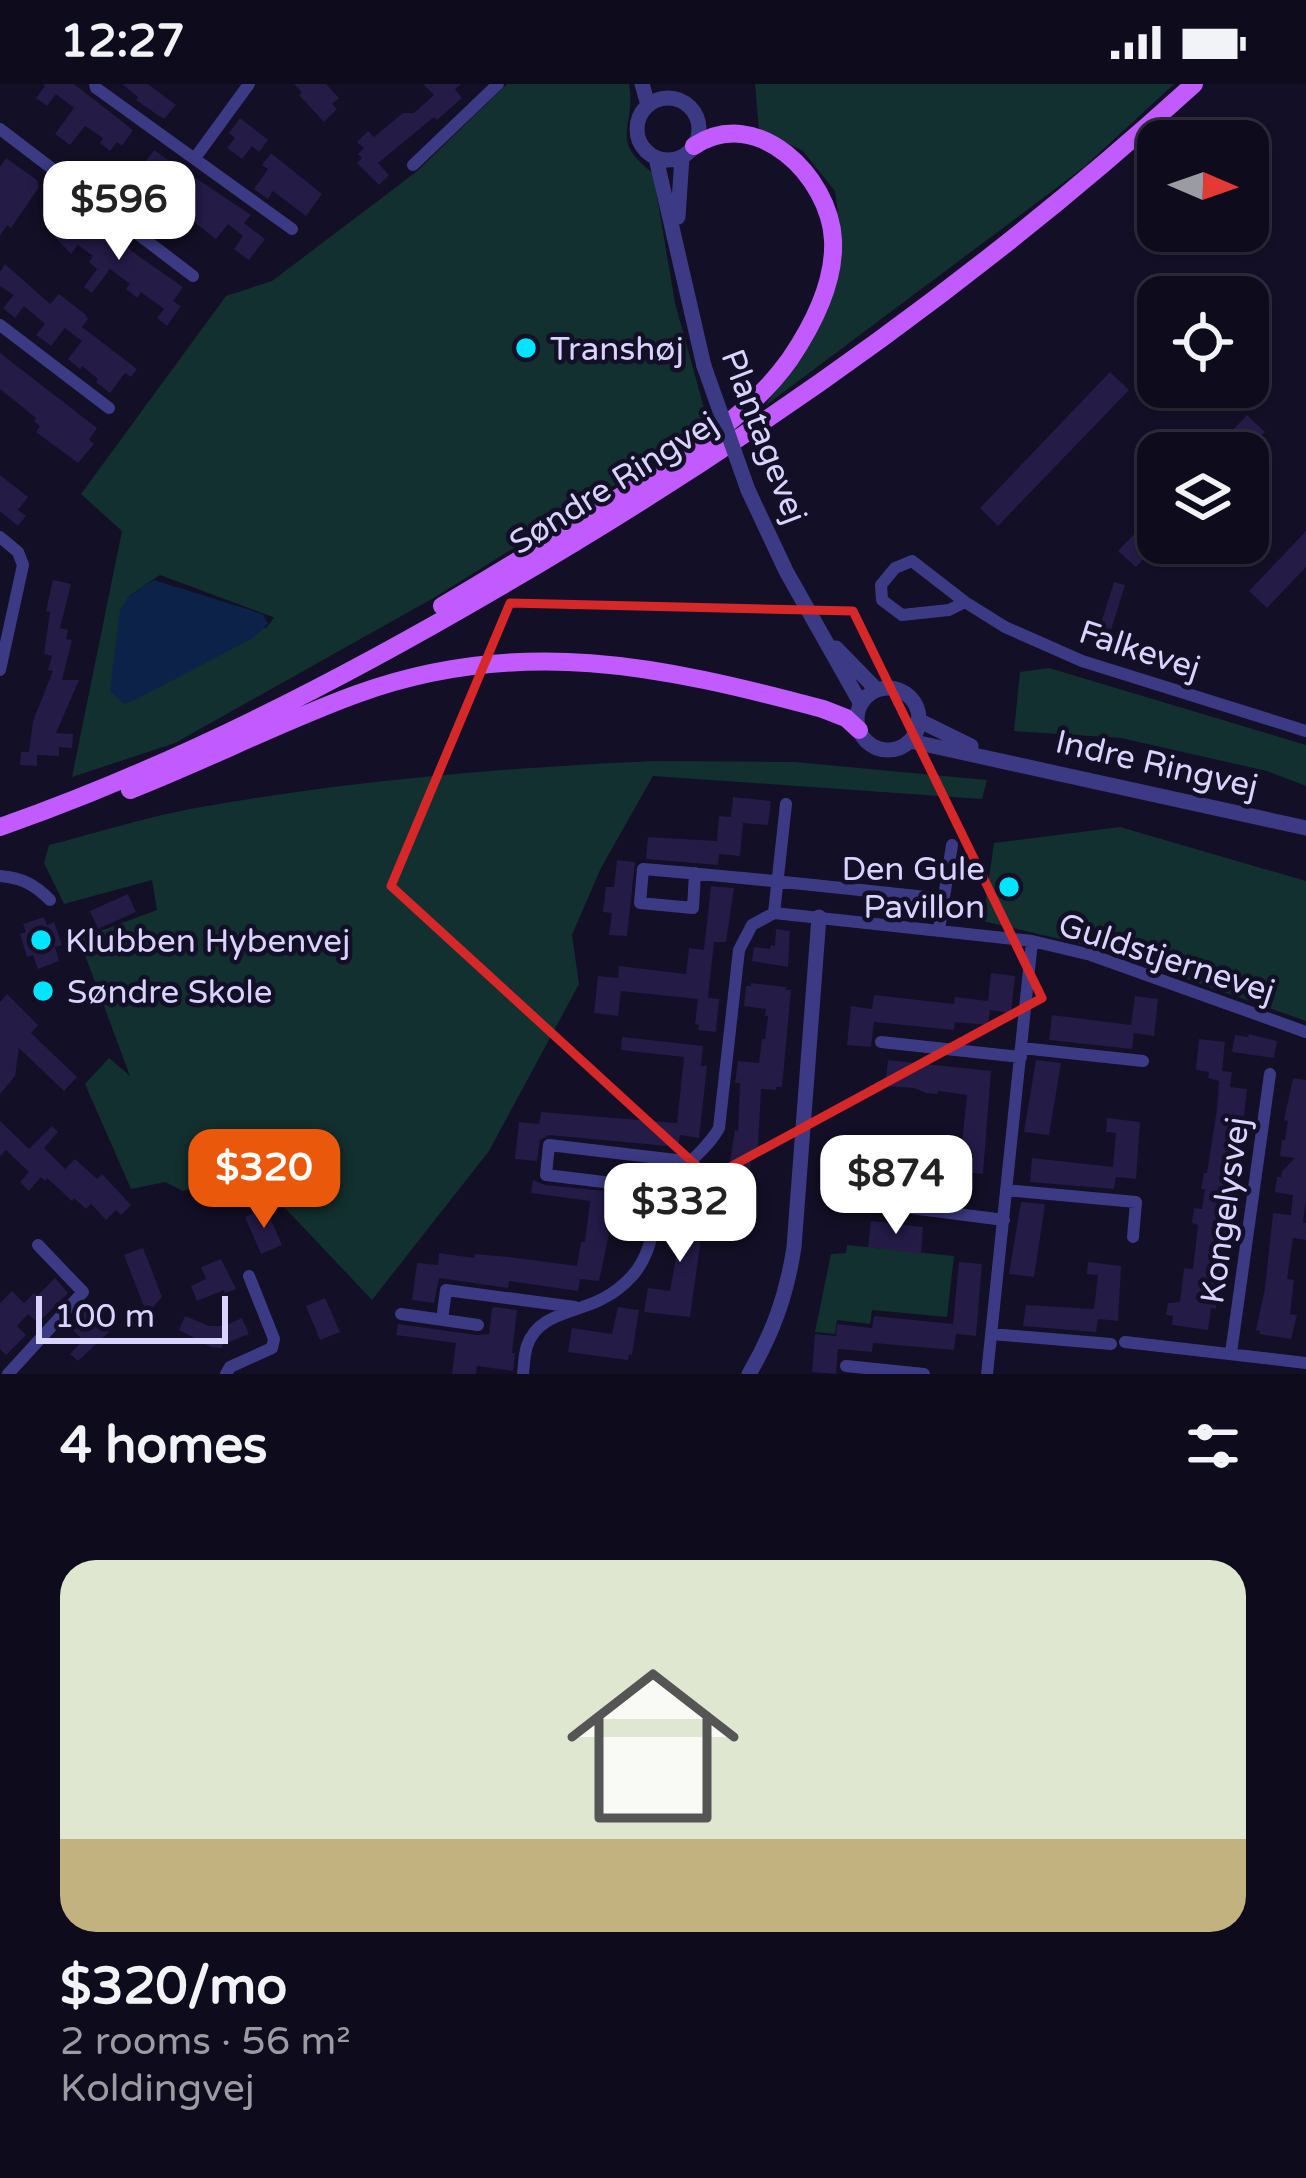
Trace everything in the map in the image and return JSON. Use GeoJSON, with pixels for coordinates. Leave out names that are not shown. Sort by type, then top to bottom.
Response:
{"type":"FeatureCollection","features":[{"type":"Feature","properties":{"kind":"main road","name":"Søndre Ringvej"},"geometry":{"type":"LineString","coordinates":[[0,830],[215,739],[354,670],[585,538],[871,347],[1003,248],[1194,84]]}},
{"type":"Feature","properties":{"kind":"main road"},"geometry":{"type":"LineString","coordinates":[[215,739],[459,597],[646,479],[764,392],[804,336],[828,277],[833,240],[827,209],[802,167],[777,147],[736,134],[707,137],[688,151]]}},
{"type":"Feature","properties":{"kind":"main road"},"geometry":{"type":"LineString","coordinates":[[0,830],[106,800],[360,693],[443,670],[491,663],[538,660],[646,668],[823,710],[846,718],[859,730]]}},
{"type":"Feature","properties":{"kind":"street"},"geometry":{"type":"LineString","coordinates":[[95,84],[292,230]]}},
{"type":"Feature","properties":{"kind":"street"},"geometry":{"type":"LineString","coordinates":[[194,158],[249,84]]}},
{"type":"Feature","properties":{"kind":"street"},"geometry":{"type":"LineString","coordinates":[[413,165],[499,84]]}},
{"type":"Feature","properties":{"kind":"street"},"geometry":{"type":"LineString","coordinates":[[642,84],[648,105]]}},
{"type":"Feature","properties":{"kind":"street"},"geometry":{"type":"LineString","coordinates":[[668,91],[695,113],[699,126],[688,151],[669,160],[644,149],[637,134],[639,118],[648,105],[668,91]]}},
{"type":"Feature","properties":{"kind":"street"},"geometry":{"type":"LineString","coordinates":[[1,132],[193,276]]}},
{"type":"Feature","properties":{"kind":"street","name":"Plantagevej"},"geometry":{"type":"LineString","coordinates":[[678,244],[678,193],[688,151]]}},
{"type":"Feature","properties":{"kind":"street","name":"Plantagevej"},"geometry":{"type":"LineString","coordinates":[[656,158],[704,366],[748,490],[786,571],[861,704]]}},
{"type":"Feature","properties":{"kind":"street"},"geometry":{"type":"LineString","coordinates":[[0,325],[109,408]]}},
{"type":"Feature","properties":{"kind":"street"},"geometry":{"type":"LineString","coordinates":[[0,537],[19,552],[23,565],[0,670]]}},
{"type":"Feature","properties":{"kind":"street","name":"Falkevej"},"geometry":{"type":"LineString","coordinates":[[965,602],[949,610],[902,615],[882,600],[881,585],[895,568],[912,561],[1005,627],[1082,661],[1306,731]]}},
{"type":"Feature","properties":{"kind":"street","name":"Plantagevej"},"geometry":{"type":"LineString","coordinates":[[825,637],[877,690]]}},
{"type":"Feature","properties":{"kind":"street"},"geometry":{"type":"LineString","coordinates":[[892,688],[915,705],[918,720],[910,741],[894,749],[877,748],[859,730],[861,704],[877,690],[892,688]]}},
{"type":"Feature","properties":{"kind":"street","name":"Indre Ringvej"},"geometry":{"type":"LineString","coordinates":[[918,720],[995,758]]}},
{"type":"Feature","properties":{"kind":"street","name":"Indre Ringvej"},"geometry":{"type":"LineString","coordinates":[[910,741],[1306,828]]}},
{"type":"Feature","properties":{"kind":"street"},"geometry":{"type":"LineString","coordinates":[[523,1374],[527,1346],[535,1331],[550,1319],[604,1298],[635,1273],[671,1184],[711,1143],[719,1128],[739,950],[752,925],[774,913],[786,805]]}},
{"type":"Feature","properties":{"kind":"street"},"geometry":{"type":"LineString","coordinates":[[939,930],[952,845]]}},
{"type":"Feature","properties":{"kind":"street"},"geometry":{"type":"LineString","coordinates":[[695,874],[693,908],[640,903],[643,869],[779,882],[943,899]]}},
{"type":"Feature","properties":{"kind":"street"},"geometry":{"type":"LineString","coordinates":[[0,876],[35,885],[50,900]]}},
{"type":"Feature","properties":{"kind":"street","name":"Guldstjernevej"},"geometry":{"type":"LineString","coordinates":[[774,913],[1032,941],[1091,955],[1306,1032]]}},
{"type":"Feature","properties":{"kind":"street"},"geometry":{"type":"LineString","coordinates":[[749,1374],[779,1314],[794,1247],[819,917]]}},
{"type":"Feature","properties":{"kind":"street"},"geometry":{"type":"LineString","coordinates":[[987,1374],[1032,941]]}},
{"type":"Feature","properties":{"kind":"street"},"geometry":{"type":"LineString","coordinates":[[881,1042],[1143,1061]]}},
{"type":"Feature","properties":{"kind":"street","name":"Kongelysvej"},"geometry":{"type":"LineString","coordinates":[[1231,1353],[1270,1074]]}},
{"type":"Feature","properties":{"kind":"street"},"geometry":{"type":"LineString","coordinates":[[612,1183],[546,1175],[549,1145],[693,1162]]}},
{"type":"Feature","properties":{"kind":"street"},"geometry":{"type":"LineString","coordinates":[[1006,1190],[1136,1202],[1133,1237]]}},
{"type":"Feature","properties":{"kind":"street"},"geometry":{"type":"LineString","coordinates":[[865,1202],[1004,1220]]}},
{"type":"Feature","properties":{"kind":"street"},"geometry":{"type":"LineString","coordinates":[[8,1374],[83,1292],[38,1245]]}},
{"type":"Feature","properties":{"kind":"street"},"geometry":{"type":"LineString","coordinates":[[226,1374],[230,1367],[272,1348],[274,1339],[250,1276]]}},
{"type":"Feature","properties":{"kind":"street"},"geometry":{"type":"LineString","coordinates":[[442,1320],[446,1289],[581,1307]]}},
{"type":"Feature","properties":{"kind":"street"},"geometry":{"type":"LineString","coordinates":[[401,1314],[478,1325]]}},
{"type":"Feature","properties":{"kind":"street"},"geometry":{"type":"LineString","coordinates":[[991,1334],[1306,1363]]}},
{"type":"Feature","properties":{"kind":"street"},"geometry":{"type":"LineString","coordinates":[[845,1366],[924,1374]]}},
{"type":"Feature","properties":{"kind":"highlighted area"},"geometry":{"type":"Polygon","coordinates":[[[510,603],[853,611],[1042,998],[710,1178],[391,886],[510,603]]]}},
{"type":"Feature","properties":{"kind":"green space"},"geometry":{"type":"Polygon","coordinates":[[[507,84],[629,84],[627,141],[653,173],[675,303],[709,426],[437,596],[175,743],[72,777],[122,531],[81,494],[226,296],[272,281],[416,172],[507,84]],[[160,575],[129,596],[266,628],[274,618],[160,575]]]}},
{"type":"Feature","properties":{"kind":"green space"},"geometry":{"type":"Polygon","coordinates":[[[755,84],[1174,84],[1083,168],[765,406],[808,346],[842,244],[835,191],[803,151],[759,130],[755,84]]]}},
{"type":"Feature","properties":{"kind":"green space"},"geometry":{"type":"Polygon","coordinates":[[[1049,668],[1306,745],[1306,786],[1267,771],[1121,738],[1014,731],[1020,672],[1049,668]]]}},
{"type":"Feature","properties":{"kind":"green space"},"geometry":{"type":"Polygon","coordinates":[[[654,761],[795,762],[987,780],[982,799],[653,776],[601,868],[572,935],[579,984],[489,1151],[372,1300],[251,1172],[183,1191],[165,1182],[131,1189],[85,1084],[109,1058],[130,1076],[79,939],[157,910],[152,880],[64,904],[44,863],[49,845],[248,799],[479,772],[654,761]]]}},
{"type":"Feature","properties":{"kind":"green space"},"geometry":{"type":"Polygon","coordinates":[[[1120,827],[1306,881],[1306,1021],[1098,948],[983,921],[994,843],[1120,827]]]}},
{"type":"Feature","properties":{"kind":"green space"},"geometry":{"type":"Polygon","coordinates":[[[847,1245],[954,1256],[947,1317],[872,1310],[870,1324],[837,1320],[835,1334],[815,1332],[831,1254],[846,1253],[847,1245]]]}},
{"type":"Feature","properties":{"kind":"water"},"geometry":{"type":"Polygon","coordinates":[[[154,580],[263,614],[268,624],[253,638],[124,704],[110,691],[120,610],[129,596],[154,580]]]}},
{"type":"Feature","properties":{"kind":"building"},"geometry":{"type":"Polygon","coordinates":[[[43,84],[74,84],[133,130],[122,146],[117,142],[110,151],[100,143],[103,138],[85,126],[70,145],[55,134],[74,108],[56,94],[47,106],[36,98],[43,84]]]}},
{"type":"Feature","properties":{"kind":"building"},"geometry":{"type":"Polygon","coordinates":[[[122,84],[148,84],[176,105],[162,118],[122,84]]]}},
{"type":"Feature","properties":{"kind":"building"},"geometry":{"type":"Polygon","coordinates":[[[294,84],[326,84],[339,98],[332,104],[337,109],[324,122],[294,84]]]}},
{"type":"Feature","properties":{"kind":"building"},"geometry":{"type":"Polygon","coordinates":[[[423,84],[461,84],[455,89],[462,98],[378,163],[389,175],[379,185],[357,163],[364,148],[357,142],[368,131],[374,137],[403,113],[414,113],[434,95],[423,84]]]}},
{"type":"Feature","properties":{"kind":"building"},"geometry":{"type":"Polygon","coordinates":[[[240,118],[268,140],[259,152],[252,146],[242,159],[227,148],[235,138],[229,133],[240,118]]]}},
{"type":"Feature","properties":{"kind":"building"},"geometry":{"type":"Polygon","coordinates":[[[154,150],[178,167],[180,163],[251,215],[244,223],[265,239],[249,260],[234,249],[243,236],[228,224],[216,239],[176,208],[172,212],[147,193],[152,187],[136,175],[154,150]]]}},
{"type":"Feature","properties":{"kind":"building"},"geometry":{"type":"Polygon","coordinates":[[[271,153],[322,194],[306,216],[273,191],[268,199],[254,189],[268,169],[262,165],[271,153]]]}},
{"type":"Feature","properties":{"kind":"building"},"geometry":{"type":"Polygon","coordinates":[[[6,158],[37,180],[39,187],[11,228],[7,225],[0,236],[0,167],[6,158]]]}},
{"type":"Feature","properties":{"kind":"building"},"geometry":{"type":"Polygon","coordinates":[[[76,207],[183,287],[173,301],[181,306],[167,326],[157,318],[164,309],[141,292],[137,298],[126,289],[130,284],[110,269],[92,293],[84,287],[97,269],[89,262],[93,256],[78,245],[71,254],[54,236],[76,207]]]}},
{"type":"Feature","properties":{"kind":"building"},"geometry":{"type":"Polygon","coordinates":[[[5,264],[50,304],[59,294],[85,314],[88,319],[82,327],[137,369],[131,377],[125,373],[110,393],[68,359],[82,341],[65,328],[51,346],[36,335],[45,324],[24,306],[15,318],[3,308],[14,295],[0,286],[5,264]]]}},
{"type":"Feature","properties":{"kind":"building"},"geometry":{"type":"Polygon","coordinates":[[[0,353],[97,428],[89,440],[94,444],[78,463],[36,432],[40,426],[36,418],[0,389],[0,353]]]}},
{"type":"Feature","properties":{"kind":"building"},"geometry":{"type":"Polygon","coordinates":[[[1110,372],[1129,390],[998,526],[980,508],[1110,372]]]}},
{"type":"Feature","properties":{"kind":"building"},"geometry":{"type":"Polygon","coordinates":[[[1247,415],[1265,432],[1231,432],[1247,415]]]}},
{"type":"Feature","properties":{"kind":"building"},"geometry":{"type":"Polygon","coordinates":[[[0,475],[28,497],[18,510],[26,516],[18,526],[0,511],[0,475]]]}},
{"type":"Feature","properties":{"kind":"building"},"geometry":{"type":"Polygon","coordinates":[[[1137,531],[1139,564],[1136,567],[1118,551],[1137,531]]]}},
{"type":"Feature","properties":{"kind":"building"},"geometry":{"type":"Polygon","coordinates":[[[1306,531],[1306,567],[1267,608],[1249,591],[1306,531]]]}},
{"type":"Feature","properties":{"kind":"building"},"geometry":{"type":"Polygon","coordinates":[[[53,580],[71,584],[60,628],[68,630],[66,639],[72,640],[62,680],[79,680],[56,733],[73,734],[72,748],[59,747],[59,756],[37,755],[37,766],[20,765],[21,752],[29,752],[33,721],[53,671],[48,670],[52,656],[44,654],[53,580]]]}},
{"type":"Feature","properties":{"kind":"building"},"geometry":{"type":"Polygon","coordinates":[[[1114,582],[1125,585],[1106,646],[1095,642],[1114,582]]]}},
{"type":"Feature","properties":{"kind":"building"},"geometry":{"type":"Polygon","coordinates":[[[733,797],[771,801],[768,825],[743,823],[740,856],[719,854],[718,865],[646,859],[648,837],[717,841],[719,816],[731,817],[733,797]]]}},
{"type":"Feature","properties":{"kind":"building"},"geometry":{"type":"Polygon","coordinates":[[[617,860],[635,862],[627,936],[609,935],[612,913],[603,912],[606,887],[614,887],[617,860]]]}},
{"type":"Feature","properties":{"kind":"building"},"geometry":{"type":"Polygon","coordinates":[[[711,886],[734,888],[726,942],[714,942],[708,998],[719,999],[716,1032],[698,1030],[698,999],[621,991],[618,1016],[594,1013],[598,976],[618,978],[619,966],[686,974],[689,948],[704,950],[711,886]]]}},
{"type":"Feature","properties":{"kind":"building"},"geometry":{"type":"Polygon","coordinates":[[[128,894],[136,912],[98,929],[90,911],[128,894]]]}},
{"type":"Feature","properties":{"kind":"building","name":"Klubben Hybenvej"},"geometry":{"type":"Polygon","coordinates":[[[44,917],[47,925],[54,922],[62,945],[55,947],[59,961],[38,969],[33,955],[27,957],[20,934],[26,932],[23,924],[44,917]]]}},
{"type":"Feature","properties":{"kind":"building"},"geometry":{"type":"Polygon","coordinates":[[[776,929],[790,931],[788,967],[752,961],[754,947],[775,946],[776,929]]]}},
{"type":"Feature","properties":{"kind":"building"},"geometry":{"type":"Polygon","coordinates":[[[991,973],[1015,976],[1011,1013],[990,1010],[988,1025],[955,1022],[954,1030],[874,1022],[871,1047],[847,1045],[851,1006],[872,1009],[874,995],[954,1004],[955,997],[988,1001],[991,973]]]}},
{"type":"Feature","properties":{"kind":"building"},"geometry":{"type":"Polygon","coordinates":[[[746,986],[791,990],[782,1087],[761,1089],[758,1146],[752,1151],[745,1211],[711,1211],[714,1187],[723,1188],[727,1181],[738,1131],[738,1061],[759,1063],[765,1039],[766,1009],[744,1006],[746,986]]]}},
{"type":"Feature","properties":{"kind":"building"},"geometry":{"type":"Polygon","coordinates":[[[7,994],[38,1025],[31,1033],[77,1077],[64,1091],[19,1048],[15,1076],[0,1094],[0,1002],[7,994]]]}},
{"type":"Feature","properties":{"kind":"building"},"geometry":{"type":"Polygon","coordinates":[[[1135,996],[1158,999],[1154,1036],[1134,1033],[1132,1049],[1049,1040],[1052,1015],[1131,1025],[1135,996]]]}},
{"type":"Feature","properties":{"kind":"building"},"geometry":{"type":"Polygon","coordinates":[[[1235,1035],[1277,1041],[1274,1058],[1232,1052],[1235,1035]]]}},
{"type":"Feature","properties":{"kind":"building"},"geometry":{"type":"Polygon","coordinates":[[[622,1037],[703,1046],[701,1066],[707,1066],[699,1138],[680,1135],[678,1147],[549,1135],[540,1140],[537,1161],[515,1159],[519,1122],[539,1124],[541,1112],[677,1123],[684,1057],[621,1050],[622,1037]]]}},
{"type":"Feature","properties":{"kind":"building"},"geometry":{"type":"Polygon","coordinates":[[[1199,1039],[1225,1042],[1222,1071],[1232,1072],[1230,1087],[1247,1089],[1221,1300],[1217,1299],[1216,1309],[1211,1308],[1208,1330],[1172,1325],[1173,1316],[1166,1315],[1168,1303],[1180,1302],[1184,1268],[1193,1269],[1198,1225],[1192,1223],[1194,1208],[1202,1209],[1205,1189],[1201,1189],[1217,1109],[1219,1081],[1208,1078],[1209,1072],[1196,1070],[1199,1039]]]}},
{"type":"Feature","properties":{"kind":"building"},"geometry":{"type":"Polygon","coordinates":[[[888,1060],[991,1071],[983,1174],[963,1172],[962,1187],[856,1183],[853,1209],[829,1206],[833,1168],[854,1170],[856,1159],[960,1163],[967,1095],[885,1086],[888,1060]]]}},
{"type":"Feature","properties":{"kind":"building"},"geometry":{"type":"Polygon","coordinates":[[[1036,1060],[1061,1063],[1049,1135],[1024,1132],[1036,1060]]]}},
{"type":"Feature","properties":{"kind":"building"},"geometry":{"type":"Polygon","coordinates":[[[1293,1078],[1306,1080],[1306,1240],[1293,1238],[1287,1279],[1294,1280],[1290,1314],[1297,1315],[1291,1339],[1256,1330],[1273,1213],[1291,1215],[1293,1195],[1275,1192],[1277,1177],[1295,1158],[1280,1156],[1293,1078]]]}},
{"type":"Feature","properties":{"kind":"building"},"geometry":{"type":"Polygon","coordinates":[[[1107,1118],[1140,1122],[1136,1179],[1116,1177],[1114,1189],[1030,1182],[1032,1158],[1113,1167],[1116,1133],[1106,1132],[1107,1118]]]}},
{"type":"Feature","properties":{"kind":"building"},"geometry":{"type":"Polygon","coordinates":[[[0,1121],[29,1149],[52,1126],[58,1132],[44,1148],[65,1169],[75,1159],[97,1179],[102,1174],[131,1205],[106,1220],[91,1204],[86,1209],[72,1201],[47,1178],[41,1177],[29,1191],[20,1182],[29,1172],[6,1150],[0,1156],[0,1121]]]}},
{"type":"Feature","properties":{"kind":"building"},"geometry":{"type":"Polygon","coordinates":[[[627,1166],[649,1167],[646,1191],[650,1202],[645,1219],[613,1215],[599,1281],[580,1279],[578,1291],[439,1278],[434,1303],[412,1300],[417,1263],[438,1265],[439,1253],[577,1266],[590,1201],[531,1193],[533,1180],[624,1193],[627,1166]]]}},
{"type":"Feature","properties":{"kind":"building"},"geometry":{"type":"Polygon","coordinates":[[[677,1202],[705,1210],[690,1317],[644,1312],[648,1288],[670,1291],[680,1235],[678,1226],[666,1222],[671,1205],[677,1202]]]}},
{"type":"Feature","properties":{"kind":"building"},"geometry":{"type":"Polygon","coordinates":[[[1021,1202],[1045,1204],[1034,1277],[1009,1274],[1021,1202]]]}},
{"type":"Feature","properties":{"kind":"building"},"geometry":{"type":"Polygon","coordinates":[[[266,1208],[282,1245],[261,1254],[245,1217],[266,1208]]]}},
{"type":"Feature","properties":{"kind":"building"},"geometry":{"type":"Polygon","coordinates":[[[871,1221],[923,1227],[921,1254],[868,1247],[871,1221]]]}},
{"type":"Feature","properties":{"kind":"building"},"geometry":{"type":"Polygon","coordinates":[[[143,1248],[162,1297],[147,1314],[124,1255],[143,1248]]]}},
{"type":"Feature","properties":{"kind":"building"},"geometry":{"type":"Polygon","coordinates":[[[221,1259],[236,1289],[197,1301],[191,1286],[206,1279],[201,1267],[221,1259]]]}},
{"type":"Feature","properties":{"kind":"building"},"geometry":{"type":"Polygon","coordinates":[[[959,1262],[982,1264],[976,1336],[956,1334],[954,1350],[873,1343],[872,1352],[838,1349],[836,1374],[812,1372],[815,1334],[836,1336],[837,1324],[872,1328],[874,1316],[953,1324],[959,1262]]]}},
{"type":"Feature","properties":{"kind":"building"},"geometry":{"type":"Polygon","coordinates":[[[1088,1262],[1121,1266],[1118,1321],[1098,1319],[1096,1332],[1023,1326],[1026,1305],[1094,1309],[1098,1275],[1087,1274],[1088,1262]]]}},
{"type":"Feature","properties":{"kind":"building"},"geometry":{"type":"Polygon","coordinates":[[[55,1278],[68,1293],[38,1323],[28,1314],[17,1326],[26,1335],[6,1355],[0,1349],[0,1303],[12,1291],[24,1303],[55,1278]]]}},
{"type":"Feature","properties":{"kind":"building"},"geometry":{"type":"Polygon","coordinates":[[[325,1298],[340,1332],[320,1340],[306,1306],[325,1298]]]}},
{"type":"Feature","properties":{"kind":"building"},"geometry":{"type":"Polygon","coordinates":[[[618,1307],[639,1310],[628,1360],[568,1352],[572,1328],[612,1334],[618,1307]]]}},
{"type":"Feature","properties":{"kind":"building"},"geometry":{"type":"Polygon","coordinates":[[[83,1308],[112,1329],[78,1361],[70,1354],[83,1340],[71,1328],[83,1308]]]}},
{"type":"Feature","properties":{"kind":"building"},"geometry":{"type":"Polygon","coordinates":[[[492,1308],[517,1310],[513,1371],[477,1366],[476,1374],[452,1374],[456,1343],[396,1335],[398,1324],[489,1334],[492,1308]]]}},
{"type":"Feature","properties":{"kind":"building"},"geometry":{"type":"Polygon","coordinates":[[[185,1316],[209,1326],[242,1318],[249,1334],[222,1348],[211,1347],[179,1330],[185,1316]]]}},
{"type":"Feature","properties":{"kind":"place","name":"Transhøj"},"geometry":{"type":"Point","coordinates":[526,348]}},
{"type":"Feature","properties":{"kind":"place","name":"Den Gule Pavillon"},"geometry":{"type":"Point","coordinates":[1009,887]}},
{"type":"Feature","properties":{"kind":"place","name":"Klubben Hybenvej"},"geometry":{"type":"Point","coordinates":[41,940]}},
{"type":"Feature","properties":{"kind":"place","name":"Søndre Skole"},"geometry":{"type":"Point","coordinates":[43,991]}}]}
